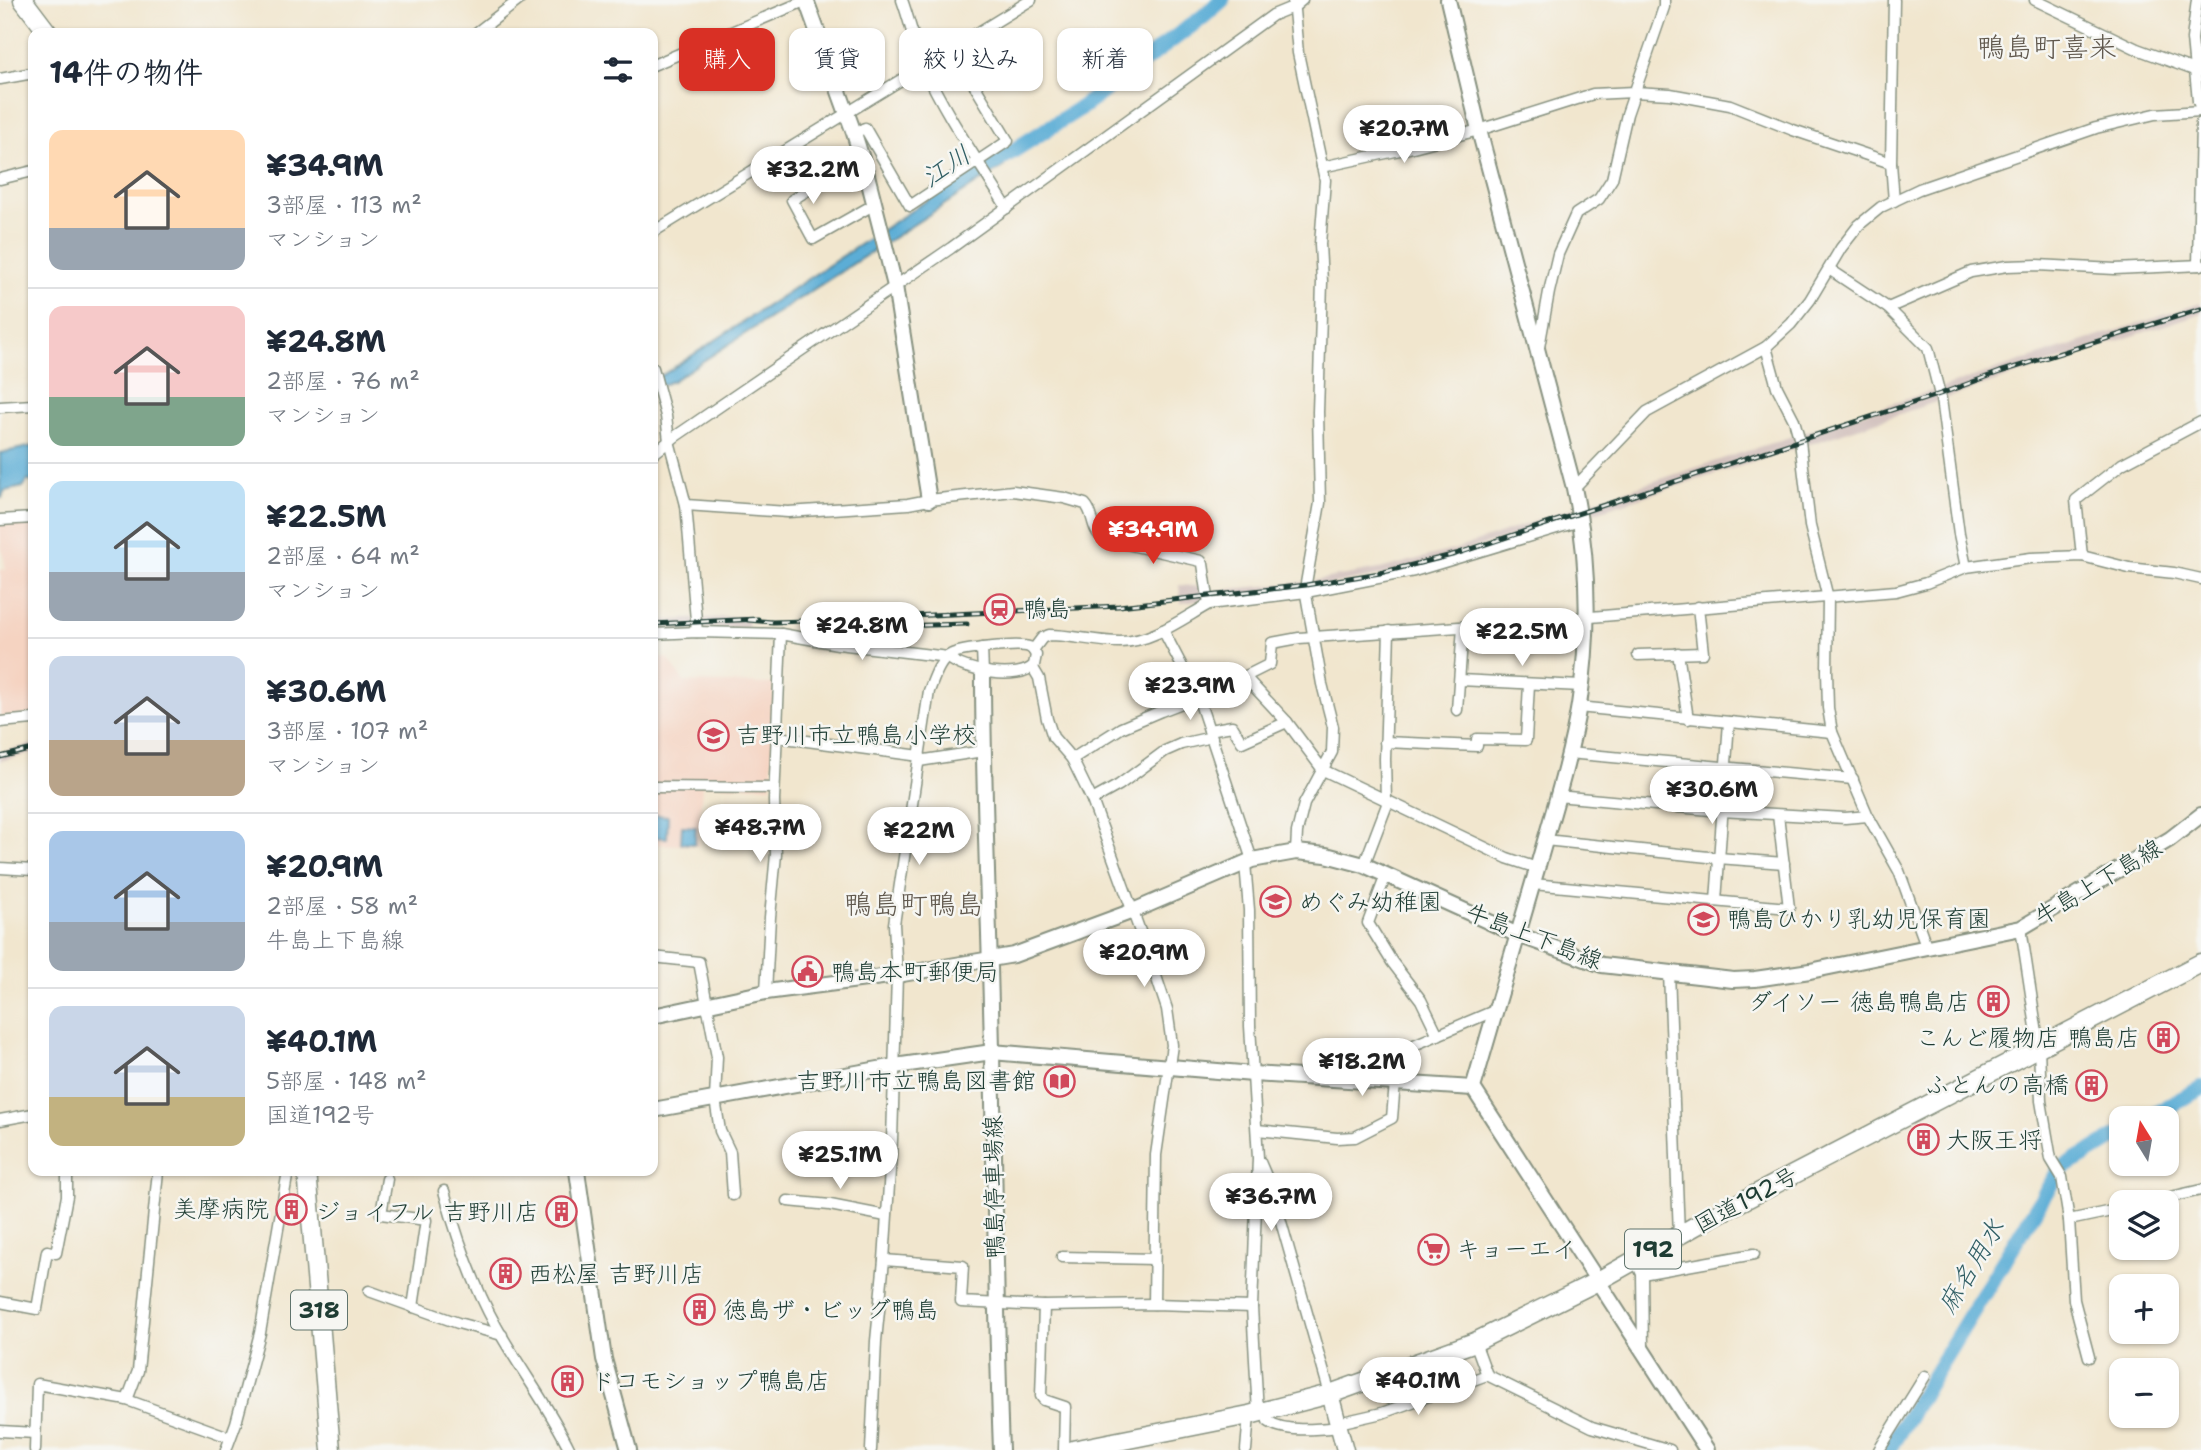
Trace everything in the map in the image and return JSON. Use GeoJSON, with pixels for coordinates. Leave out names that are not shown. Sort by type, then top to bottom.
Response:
{"type":"FeatureCollection","features":[{"type":"Feature","properties":{"kind":"highway"},"geometry":{"type":"LineString","coordinates":[[23,0],[44,28]]}},
{"type":"Feature","properties":{"kind":"highway","name":"国道192号"},"geometry":{"type":"LineString","coordinates":[[1073,1450],[1257,1413],[1330,1394],[1475,1342],[1598,1281],[1639,1266],[1679,1235],[2201,963]]}},
{"type":"Feature","properties":{"kind":"highway","name":"318"},"geometry":{"type":"LineString","coordinates":[[309,1176],[331,1450]]}},
{"type":"Feature","properties":{"kind":"main road"},"geometry":{"type":"LineString","coordinates":[[1330,1394],[1345,1450]]}},
{"type":"Feature","properties":{"kind":"street"},"geometry":{"type":"LineString","coordinates":[[483,28],[519,0]]}},
{"type":"Feature","properties":{"kind":"street"},"geometry":{"type":"LineString","coordinates":[[658,63],[806,0],[854,133],[875,204],[895,286],[929,500]]}},
{"type":"Feature","properties":{"kind":"street"},"geometry":{"type":"LineString","coordinates":[[902,0],[912,28]]}},
{"type":"Feature","properties":{"kind":"street"},"geometry":{"type":"LineString","coordinates":[[985,28],[1031,0]]}},
{"type":"Feature","properties":{"kind":"street"},"geometry":{"type":"LineString","coordinates":[[1448,0],[1479,130],[1574,488],[1580,521],[1587,618],[1581,686],[1568,753],[1473,1088],[1707,1450]]}},
{"type":"Feature","properties":{"kind":"street"},"geometry":{"type":"LineString","coordinates":[[1538,351],[1558,254],[1576,214],[1599,199],[1612,178],[1634,92],[1664,7],[1664,0]]}},
{"type":"Feature","properties":{"kind":"street"},"geometry":{"type":"LineString","coordinates":[[1894,0],[1891,163],[1894,201]]}},
{"type":"Feature","properties":{"kind":"street"},"geometry":{"type":"LineString","coordinates":[[2035,0],[2137,49],[2198,68]]}},
{"type":"Feature","properties":{"kind":"street"},"geometry":{"type":"LineString","coordinates":[[1574,488],[1647,412],[1766,347],[1791,324],[1810,300],[1841,248],[1859,225],[1881,208],[1919,189],[2106,125],[2155,114],[2201,110],[2198,101],[2198,68],[2192,39],[2197,0]]}},
{"type":"Feature","properties":{"kind":"street"},"geometry":{"type":"LineString","coordinates":[[658,450],[1007,208],[1273,15],[1297,2],[1298,53],[1325,180],[1320,244],[1320,503],[1306,592],[1322,684],[1333,727],[1332,752],[1304,804],[1297,832],[1296,852]]}},
{"type":"Feature","properties":{"kind":"street"},"geometry":{"type":"LineString","coordinates":[[0,79],[28,74]]}},
{"type":"Feature","properties":{"kind":"street"},"geometry":{"type":"LineString","coordinates":[[658,229],[899,81]]}},
{"type":"Feature","properties":{"kind":"street"},"geometry":{"type":"LineString","coordinates":[[937,91],[1007,208]]}},
{"type":"Feature","properties":{"kind":"street"},"geometry":{"type":"LineString","coordinates":[[854,133],[864,128],[910,206],[1008,141],[978,91]]}},
{"type":"Feature","properties":{"kind":"street"},"geometry":{"type":"LineString","coordinates":[[1322,167],[1479,130],[1593,93],[1634,92],[1670,94],[1730,105],[1793,130],[1891,163]]}},
{"type":"Feature","properties":{"kind":"street"},"geometry":{"type":"LineString","coordinates":[[1888,308],[1971,272],[2007,266],[2115,269],[2200,265],[2201,123]]}},
{"type":"Feature","properties":{"kind":"street"},"geometry":{"type":"LineString","coordinates":[[861,156],[792,200],[813,239],[875,204]]}},
{"type":"Feature","properties":{"kind":"street"},"geometry":{"type":"LineString","coordinates":[[0,179],[28,172]]}},
{"type":"Feature","properties":{"kind":"street"},"geometry":{"type":"LineString","coordinates":[[1829,269],[1888,308],[1928,348],[1941,398],[1953,499],[1966,566]]}},
{"type":"Feature","properties":{"kind":"street"},"geometry":{"type":"LineString","coordinates":[[1766,347],[1777,387],[1794,421],[1800,441],[1810,527],[1828,598],[1828,708],[1832,732],[1868,816],[1899,872],[1927,948]]}},
{"type":"Feature","properties":{"kind":"street"},"geometry":{"type":"LineString","coordinates":[[658,386],[685,505],[697,632]]}},
{"type":"Feature","properties":{"kind":"street"},"geometry":{"type":"LineString","coordinates":[[0,407],[28,405]]}},
{"type":"Feature","properties":{"kind":"street"},"geometry":{"type":"LineString","coordinates":[[2082,556],[2076,500],[2122,464],[2201,422]]}},
{"type":"Feature","properties":{"kind":"street"},"geometry":{"type":"LineString","coordinates":[[685,505],[788,512],[908,504],[1013,491],[1034,493],[1081,502],[1089,507],[1095,532],[1104,539],[1200,561],[1203,564],[1209,604]]}},
{"type":"Feature","properties":{"kind":"street"},"geometry":{"type":"LineString","coordinates":[[0,520],[28,518]]}},
{"type":"Feature","properties":{"kind":"street"},"geometry":{"type":"LineString","coordinates":[[1033,650],[1042,638],[1049,635],[1122,642],[1141,639],[1209,604],[1306,592],[1414,571],[1580,521]]}},
{"type":"Feature","properties":{"kind":"street"},"geometry":{"type":"LineString","coordinates":[[1072,760],[1121,729],[1246,678],[1270,664],[1272,643],[1299,638],[1587,618],[1896,591],[1926,583],[1966,566],[2031,558],[2082,556],[2129,568],[2201,579]]}},
{"type":"Feature","properties":{"kind":"street"},"geometry":{"type":"LineString","coordinates":[[1638,654],[1703,653],[1698,607]]}},
{"type":"Feature","properties":{"kind":"street"},"geometry":{"type":"LineString","coordinates":[[1457,710],[1463,627]]}},
{"type":"Feature","properties":{"kind":"street"},"geometry":{"type":"LineString","coordinates":[[1163,630],[1198,697],[1249,861],[1250,1026],[1258,1158],[1252,1307],[1257,1413],[1246,1450]]}},
{"type":"Feature","properties":{"kind":"street"},"geometry":{"type":"LineString","coordinates":[[1364,865],[1387,801],[1385,741],[1389,631]]}},
{"type":"Feature","properties":{"kind":"street"},"geometry":{"type":"LineString","coordinates":[[658,634],[781,634],[838,644],[948,657],[953,662],[983,673],[1026,671],[1032,668],[1036,659],[1033,650],[1024,646],[982,648],[953,653],[948,657],[939,668],[929,691],[894,924],[897,975],[895,1066],[871,1450]]}},
{"type":"Feature","properties":{"kind":"street"},"geometry":{"type":"LineString","coordinates":[[766,992],[776,854],[774,788],[781,634]]}},
{"type":"Feature","properties":{"kind":"street"},"geometry":{"type":"LineString","coordinates":[[982,648],[983,673]]}},
{"type":"Feature","properties":{"kind":"street"},"geometry":{"type":"LineString","coordinates":[[1678,653],[1688,719]]}},
{"type":"Feature","properties":{"kind":"street"},"geometry":{"type":"LineString","coordinates":[[1032,668],[1039,678],[1053,737],[1072,760],[1092,800],[1167,1009],[1172,1045],[1156,1155],[1154,1304]]}},
{"type":"Feature","properties":{"kind":"street","name":"鴨島停車場線"},"geometry":{"type":"LineString","coordinates":[[983,673],[1001,1450]]}},
{"type":"Feature","properties":{"kind":"street"},"geometry":{"type":"LineString","coordinates":[[1246,678],[1287,722],[1323,770],[1507,858],[1537,868]]}},
{"type":"Feature","properties":{"kind":"street"},"geometry":{"type":"LineString","coordinates":[[1460,680],[1581,686]]}},
{"type":"Feature","properties":{"kind":"street"},"geometry":{"type":"LineString","coordinates":[[1385,741],[1477,746],[1478,738],[1526,740],[1529,684]]}},
{"type":"Feature","properties":{"kind":"street"},"geometry":{"type":"LineString","coordinates":[[1578,707],[1832,732]]}},
{"type":"Feature","properties":{"kind":"street"},"geometry":{"type":"LineString","coordinates":[[0,722],[28,719]]}},
{"type":"Feature","properties":{"kind":"street"},"geometry":{"type":"LineString","coordinates":[[1092,800],[1119,785],[1165,751],[1181,744],[1232,726],[1242,742],[1287,722]]}},
{"type":"Feature","properties":{"kind":"street"},"geometry":{"type":"LineString","coordinates":[[1716,901],[1730,722]]}},
{"type":"Feature","properties":{"kind":"street"},"geometry":{"type":"LineString","coordinates":[[777,737],[919,759],[983,751]]}},
{"type":"Feature","properties":{"kind":"street"},"geometry":{"type":"LineString","coordinates":[[1568,753],[1853,779]]}},
{"type":"Feature","properties":{"kind":"street"},"geometry":{"type":"LineString","coordinates":[[658,787],[774,788]]}},
{"type":"Feature","properties":{"kind":"street"},"geometry":{"type":"LineString","coordinates":[[1557,796],[1778,815],[1844,818],[1868,816]]}},
{"type":"Feature","properties":{"kind":"street"},"geometry":{"type":"LineString","coordinates":[[1532,884],[1789,908],[1778,815]]}},
{"type":"Feature","properties":{"kind":"street","name":"牛島上下島線"},"geometry":{"type":"LineString","coordinates":[[658,1015],[766,992],[897,975],[1014,955],[1133,911],[1249,861],[1296,852],[1326,855],[1364,865],[1518,934],[1602,965],[1733,980],[1755,979],[1810,971],[2021,928],[2170,839],[2201,815]]}},
{"type":"Feature","properties":{"kind":"street"},"geometry":{"type":"LineString","coordinates":[[1545,840],[1784,863]]}},
{"type":"Feature","properties":{"kind":"street"},"geometry":{"type":"LineString","coordinates":[[0,868],[28,870]]}},
{"type":"Feature","properties":{"kind":"street"},"geometry":{"type":"LineString","coordinates":[[1386,875],[1368,923],[1392,962],[1421,1000],[1438,1035]]}},
{"type":"Feature","properties":{"kind":"street"},"geometry":{"type":"LineString","coordinates":[[2021,928],[2039,1047],[2041,1101],[2051,1158],[2062,1177],[2069,1220],[2074,1300],[2089,1357]]}},
{"type":"Feature","properties":{"kind":"street"},"geometry":{"type":"LineString","coordinates":[[658,958],[699,962],[717,1057],[715,1099],[720,1131],[730,1152],[733,1195]]}},
{"type":"Feature","properties":{"kind":"street"},"geometry":{"type":"LineString","coordinates":[[1669,972],[1679,1235]]}},
{"type":"Feature","properties":{"kind":"street"},"geometry":{"type":"LineString","coordinates":[[1335,1079],[1496,1010]]}},
{"type":"Feature","properties":{"kind":"street"},"geometry":{"type":"LineString","coordinates":[[658,1109],[895,1066],[992,1052],[1254,1074],[1473,1088]]}},
{"type":"Feature","properties":{"kind":"street"},"geometry":{"type":"LineString","coordinates":[[1257,1130],[1337,1138],[1355,1137],[1392,1118],[1395,1083]]}},
{"type":"Feature","properties":{"kind":"street"},"geometry":{"type":"LineString","coordinates":[[0,1120],[28,1115]]}},
{"type":"Feature","properties":{"kind":"street"},"geometry":{"type":"LineString","coordinates":[[1258,1158],[1272,1190],[1330,1394]]}},
{"type":"Feature","properties":{"kind":"street"},"geometry":{"type":"LineString","coordinates":[[0,1302],[37,1308],[47,1251],[56,1253],[67,1196],[67,1176]]}},
{"type":"Feature","properties":{"kind":"street"},"geometry":{"type":"LineString","coordinates":[[127,1400],[138,1371],[158,1176]]}},
{"type":"Feature","properties":{"kind":"street"},"geometry":{"type":"LineString","coordinates":[[226,1450],[260,1333],[287,1176]]}},
{"type":"Feature","properties":{"kind":"street"},"geometry":{"type":"LineString","coordinates":[[578,1176],[604,1359],[629,1450]]}},
{"type":"Feature","properties":{"kind":"street"},"geometry":{"type":"LineString","coordinates":[[387,1179],[381,1214],[426,1220],[413,1307]]}},
{"type":"Feature","properties":{"kind":"street"},"geometry":{"type":"LineString","coordinates":[[443,1191],[470,1273],[502,1335],[547,1406],[570,1450]]}},
{"type":"Feature","properties":{"kind":"street"},"geometry":{"type":"LineString","coordinates":[[2179,1197],[2200,1194]]}},
{"type":"Feature","properties":{"kind":"street"},"geometry":{"type":"LineString","coordinates":[[788,1200],[886,1216]]}},
{"type":"Feature","properties":{"kind":"street"},"geometry":{"type":"LineString","coordinates":[[2069,1220],[2109,1212]]}},
{"type":"Feature","properties":{"kind":"street"},"geometry":{"type":"LineString","coordinates":[[1643,1348],[1639,1266],[1754,1254]]}},
{"type":"Feature","properties":{"kind":"street"},"geometry":{"type":"LineString","coordinates":[[1062,1257],[1154,1259]]}},
{"type":"Feature","properties":{"kind":"street"},"geometry":{"type":"LineString","coordinates":[[884,1260],[963,1266],[961,1302],[1044,1306],[1154,1304],[1252,1307]]}},
{"type":"Feature","properties":{"kind":"street"},"geometry":{"type":"LineString","coordinates":[[369,1291],[502,1335]]}},
{"type":"Feature","properties":{"kind":"street"},"geometry":{"type":"LineString","coordinates":[[1044,1306],[1041,1396],[1044,1400],[1065,1407],[1065,1450]]}},
{"type":"Feature","properties":{"kind":"street"},"geometry":{"type":"LineString","coordinates":[[1475,1342],[1487,1375],[1592,1427],[1670,1450]]}},
{"type":"Feature","properties":{"kind":"street"},"geometry":{"type":"LineString","coordinates":[[1257,1413],[1276,1427],[1312,1429],[1338,1425],[1382,1413],[1487,1375]]}},
{"type":"Feature","properties":{"kind":"street"},"geometry":{"type":"LineString","coordinates":[[1879,1450],[1925,1376]]}},
{"type":"Feature","properties":{"kind":"street"},"geometry":{"type":"LineString","coordinates":[[35,1450],[37,1384],[127,1400],[229,1437]]}},
{"type":"Feature","properties":{"kind":"street"},"geometry":{"type":"LineString","coordinates":[[0,1431],[35,1433]]}},
{"type":"Feature","properties":{"kind":"shaded area"},"geometry":{"type":"Polygon","coordinates":[[[2201,303],[2201,313],[1801,447],[1380,576],[1305,589],[1181,603],[1179,585],[1202,587],[1204,591],[1208,591],[1306,582],[1380,569],[1456,549],[1578,506],[2201,303]]]}},
{"type":"Feature","properties":{"kind":"shaded area"},"geometry":{"type":"Polygon","coordinates":[[[28,521],[28,714],[0,717],[0,570],[6,569],[0,540],[0,524],[28,521]]]}},
{"type":"Feature","properties":{"kind":"shaded area"},"geometry":{"type":"Polygon","coordinates":[[[748,616],[748,628],[658,629],[658,621],[748,616]]]}},
{"type":"Feature","properties":{"kind":"shaded area","name":"吉野川市立鴨島小学校"},"geometry":{"type":"Polygon","coordinates":[[[658,658],[668,658],[684,682],[775,684],[771,786],[702,785],[698,846],[658,844],[658,658]]]}},
{"type":"Feature","properties":{"kind":"shaded area"},"geometry":{"type":"Polygon","coordinates":[[[28,745],[28,754],[0,761],[0,752],[28,745]]]}},
{"type":"Feature","properties":{"kind":"water"},"geometry":{"type":"Polygon","coordinates":[[[1000,152],[1004,166],[672,381],[658,387],[658,377],[1000,152]]]}},
{"type":"Feature","properties":{"kind":"water"},"geometry":{"type":"Polygon","coordinates":[[[28,447],[28,480],[23,487],[4,491],[2,498],[0,497],[0,453],[28,447]]]}},
{"type":"Feature","properties":{"kind":"water"},"geometry":{"type":"Polygon","coordinates":[[[658,815],[668,816],[667,838],[658,837],[658,815]]]}},
{"type":"Feature","properties":{"kind":"water"},"geometry":{"type":"Polygon","coordinates":[[[682,826],[696,827],[695,844],[681,843],[682,826]]]}},
{"type":"Feature","properties":{"kind":"waterway","name":"江川"},"geometry":{"type":"LineString","coordinates":[[983,170],[1082,107],[1222,0]]}},
{"type":"Feature","properties":{"kind":"waterway","name":"麻名用水"},"geometry":{"type":"LineString","coordinates":[[2169,1106],[2201,1088]]}},
{"type":"Feature","properties":{"kind":"waterway","name":"麻名用水"},"geometry":{"type":"LineString","coordinates":[[1888,1450],[2060,1169],[2109,1141]]}},
{"type":"Feature","properties":{"kind":"railway"},"geometry":{"type":"LineString","coordinates":[[748,620],[806,621],[1119,606],[1306,585],[1380,573],[1456,554],[2000,372],[2201,309]]}},
{"type":"Feature","properties":{"kind":"railway"},"geometry":{"type":"LineString","coordinates":[[658,624],[758,619]]}},
{"type":"Feature","properties":{"kind":"railway"},"geometry":{"type":"LineString","coordinates":[[859,627],[967,624]]}},
{"type":"Feature","properties":{"kind":"railway"},"geometry":{"type":"LineString","coordinates":[[0,757],[28,750]]}},
{"type":"Feature","properties":{"kind":"place","name":"鴨島"},"geometry":{"type":"Point","coordinates":[1000,609]}},
{"type":"Feature","properties":{"kind":"place","name":"吉野川市立鴨島小学校"},"geometry":{"type":"Point","coordinates":[713,735]}},
{"type":"Feature","properties":{"kind":"place","name":"めぐみ幼稚園"},"geometry":{"type":"Point","coordinates":[1276,902]}},
{"type":"Feature","properties":{"kind":"place","name":"鴨島ひかり乳幼児保育園"},"geometry":{"type":"Point","coordinates":[1704,919]}},
{"type":"Feature","properties":{"kind":"place","name":"鴨島本町郵便局"},"geometry":{"type":"Point","coordinates":[808,972]}},
{"type":"Feature","properties":{"kind":"place","name":"ダイソー 徳島鴨島店"},"geometry":{"type":"Point","coordinates":[1993,1002]}},
{"type":"Feature","properties":{"kind":"place","name":"こんど履物店 鴨島店"},"geometry":{"type":"Point","coordinates":[2163,1038]}},
{"type":"Feature","properties":{"kind":"place","name":"吉野川市立鴨島図書館"},"geometry":{"type":"Point","coordinates":[1059,1081]}},
{"type":"Feature","properties":{"kind":"place","name":"ふとんの高橋"},"geometry":{"type":"Point","coordinates":[2092,1085]}},
{"type":"Feature","properties":{"kind":"place","name":"大阪王将"},"geometry":{"type":"Point","coordinates":[1923,1140]}},
{"type":"Feature","properties":{"kind":"place","name":"美摩病院"},"geometry":{"type":"Point","coordinates":[292,1209]}},
{"type":"Feature","properties":{"kind":"place","name":"ジョイフル 吉野川店"},"geometry":{"type":"Point","coordinates":[562,1212]}},
{"type":"Feature","properties":{"kind":"place","name":"キョーエイ"},"geometry":{"type":"Point","coordinates":[1433,1249]}},
{"type":"Feature","properties":{"kind":"place","name":"西松屋 吉野川店"},"geometry":{"type":"Point","coordinates":[505,1274]}},
{"type":"Feature","properties":{"kind":"place","name":"徳島ザ・ビッグ鴨島"},"geometry":{"type":"Point","coordinates":[700,1310]}},
{"type":"Feature","properties":{"kind":"place","name":"ドコモショップ鴨島店"},"geometry":{"type":"Point","coordinates":[568,1381]}},
{"type":"Feature","properties":{"kind":"district","name":"鴨島町喜来"},"geometry":{"type":"Point","coordinates":[2047,47]}},
{"type":"Feature","properties":{"kind":"district","name":"鴨島町鴨島"},"geometry":{"type":"Point","coordinates":[914,904]}}]}
